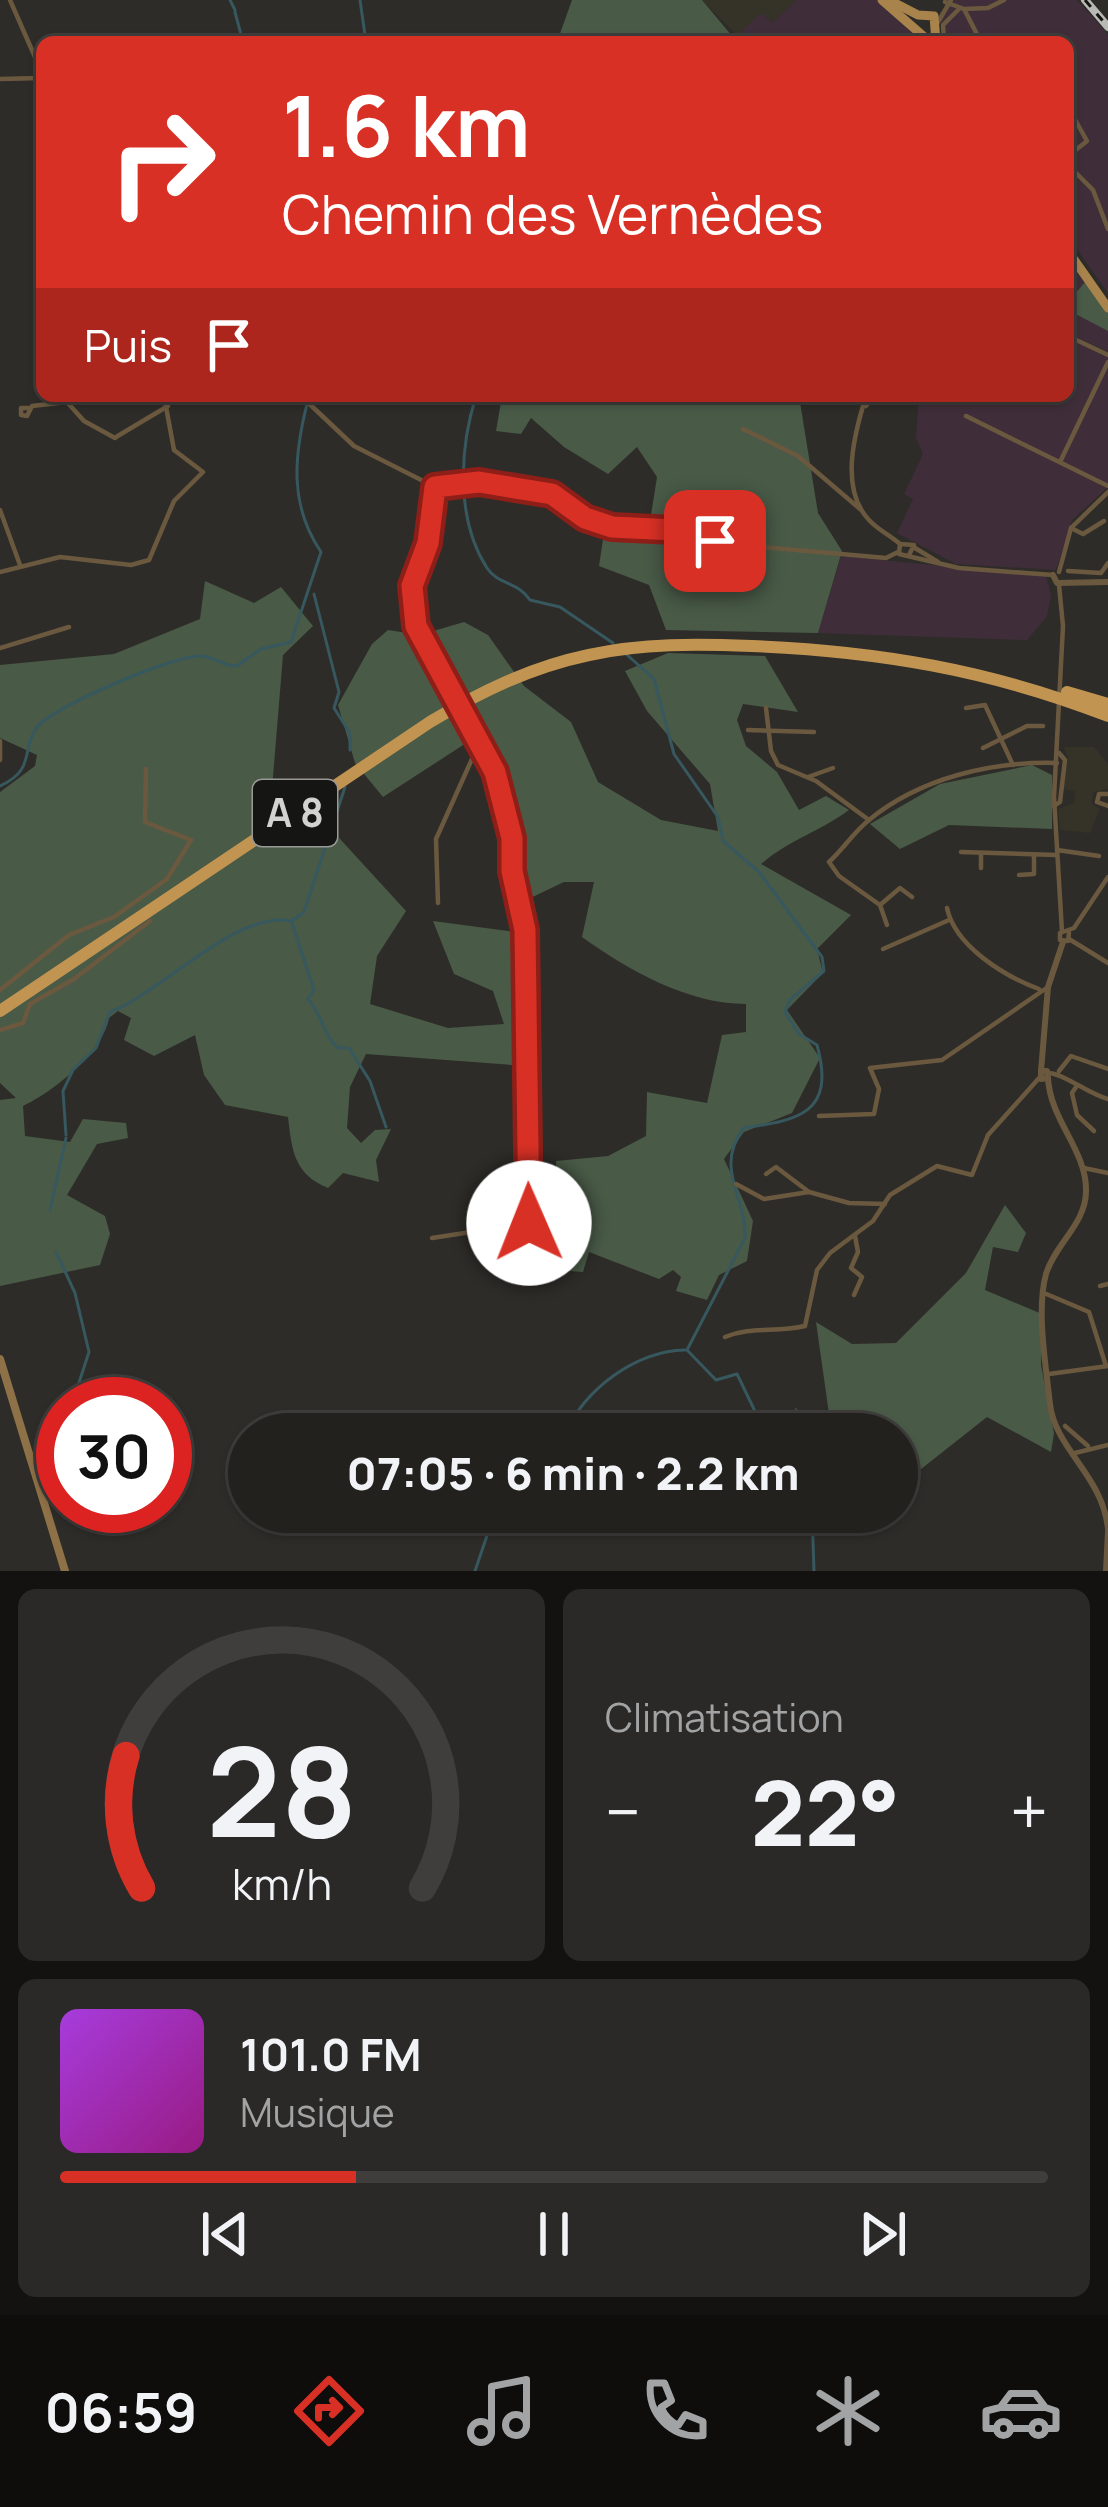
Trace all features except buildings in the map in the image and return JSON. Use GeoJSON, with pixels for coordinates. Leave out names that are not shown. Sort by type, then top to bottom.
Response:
{"type":"FeatureCollection","features":[{"type":"Feature","properties":{"kind":"highway","name":"A 8"},"geometry":{"type":"LineString","coordinates":[[0,1002],[447,703],[537,661],[626,645],[716,637],[890,646],[1064,685]]}},
{"type":"Feature","properties":{"kind":"highway","name":"A 8"},"geometry":{"type":"LineString","coordinates":[[626,645],[886,654],[1108,709]]}},
{"type":"Feature","properties":{"kind":"highway","name":"A 8"},"geometry":{"type":"LineString","coordinates":[[0,1011],[444,714],[515,678],[605,648]]}},
{"type":"Feature","properties":{"kind":"highway"},"geometry":{"type":"LineString","coordinates":[[1064,685],[1108,709]]}},
{"type":"Feature","properties":{"kind":"main road"},"geometry":{"type":"LineString","coordinates":[[886,0],[925,35]]}},
{"type":"Feature","properties":{"kind":"main road"},"geometry":{"type":"LineString","coordinates":[[925,35],[934,18]]}},
{"type":"Feature","properties":{"kind":"main road"},"geometry":{"type":"LineString","coordinates":[[925,35],[934,18]]}},
{"type":"Feature","properties":{"kind":"main road"},"geometry":{"type":"LineString","coordinates":[[1074,255],[1108,298]]}},
{"type":"Feature","properties":{"kind":"main road"},"geometry":{"type":"LineString","coordinates":[[1074,256],[1108,308]]}},
{"type":"Feature","properties":{"kind":"main road"},"geometry":{"type":"LineString","coordinates":[[0,1359],[65,1571]]}},
{"type":"Feature","properties":{"kind":"street"},"geometry":{"type":"LineString","coordinates":[[10,0],[36,61]]}},
{"type":"Feature","properties":{"kind":"street"},"geometry":{"type":"LineString","coordinates":[[934,18],[948,2],[961,9],[988,8],[1004,0]]}},
{"type":"Feature","properties":{"kind":"street"},"geometry":{"type":"LineString","coordinates":[[925,35],[961,9]]}},
{"type":"Feature","properties":{"kind":"street"},"geometry":{"type":"LineString","coordinates":[[961,9],[977,36]]}},
{"type":"Feature","properties":{"kind":"street"},"geometry":{"type":"LineString","coordinates":[[0,79],[36,76]]}},
{"type":"Feature","properties":{"kind":"street"},"geometry":{"type":"LineString","coordinates":[[1074,118],[1087,141],[1074,151]]}},
{"type":"Feature","properties":{"kind":"street"},"geometry":{"type":"LineString","coordinates":[[1074,171],[1093,190],[1108,229]]}},
{"type":"Feature","properties":{"kind":"street"},"geometry":{"type":"LineString","coordinates":[[1060,462],[1108,359],[1074,339]]}},
{"type":"Feature","properties":{"kind":"street"},"geometry":{"type":"LineString","coordinates":[[28,408],[68,402],[84,421],[114,438],[168,406]]}},
{"type":"Feature","properties":{"kind":"street"},"geometry":{"type":"LineString","coordinates":[[0,572],[72,556],[130,565],[149,560],[174,501],[203,472],[174,449],[166,402]]}},
{"type":"Feature","properties":{"kind":"street"},"geometry":{"type":"LineString","coordinates":[[307,402],[354,446],[435,487],[467,484],[552,494],[585,518],[612,527],[675,530],[706,539],[886,558],[911,542],[943,565]]}},
{"type":"Feature","properties":{"kind":"street"},"geometry":{"type":"LineString","coordinates":[[860,402],[863,406]]}},
{"type":"Feature","properties":{"kind":"street"},"geometry":{"type":"LineString","coordinates":[[860,509],[852,459],[867,402]]}},
{"type":"Feature","properties":{"kind":"street"},"geometry":{"type":"LineString","coordinates":[[966,416],[1108,489],[1071,528],[1061,576],[1064,685],[1054,806],[1066,937]]}},
{"type":"Feature","properties":{"kind":"street"},"geometry":{"type":"LineString","coordinates":[[743,429],[798,456],[909,555],[943,565],[1108,580]]}},
{"type":"Feature","properties":{"kind":"street"},"geometry":{"type":"LineString","coordinates":[[432,1238],[529,1223],[525,930],[502,794],[481,740],[425,645],[413,593],[436,505],[435,487]]}},
{"type":"Feature","properties":{"kind":"street"},"geometry":{"type":"LineString","coordinates":[[0,510],[20,565]]}},
{"type":"Feature","properties":{"kind":"street"},"geometry":{"type":"LineString","coordinates":[[1071,528],[1083,534],[1104,521]]}},
{"type":"Feature","properties":{"kind":"street"},"geometry":{"type":"LineString","coordinates":[[706,539],[713,559],[726,569],[745,558]]}},
{"type":"Feature","properties":{"kind":"street"},"geometry":{"type":"LineString","coordinates":[[909,555],[915,548]]}},
{"type":"Feature","properties":{"kind":"street"},"geometry":{"type":"LineString","coordinates":[[1061,576],[1101,572],[1108,563]]}},
{"type":"Feature","properties":{"kind":"street"},"geometry":{"type":"LineString","coordinates":[[0,648],[69,627]]}},
{"type":"Feature","properties":{"kind":"street"},"geometry":{"type":"LineString","coordinates":[[966,707],[985,705],[1013,765]]}},
{"type":"Feature","properties":{"kind":"street"},"geometry":{"type":"LineString","coordinates":[[766,708],[778,765],[808,777],[869,820]]}},
{"type":"Feature","properties":{"kind":"street"},"geometry":{"type":"LineString","coordinates":[[1013,721],[1016,731]]}},
{"type":"Feature","properties":{"kind":"street"},"geometry":{"type":"LineString","coordinates":[[983,748],[1016,731],[1042,726]]}},
{"type":"Feature","properties":{"kind":"street"},"geometry":{"type":"LineString","coordinates":[[748,730],[814,732]]}},
{"type":"Feature","properties":{"kind":"street"},"geometry":{"type":"LineString","coordinates":[[438,903],[436,839],[481,740]]}},
{"type":"Feature","properties":{"kind":"street"},"geometry":{"type":"LineString","coordinates":[[0,741],[0,760]]}},
{"type":"Feature","properties":{"kind":"street"},"geometry":{"type":"LineString","coordinates":[[1054,806],[1060,802],[1064,760],[1057,751]]}},
{"type":"Feature","properties":{"kind":"street"},"geometry":{"type":"LineString","coordinates":[[1035,753],[1038,762]]}},
{"type":"Feature","properties":{"kind":"street"},"geometry":{"type":"LineString","coordinates":[[887,925],[880,905],[839,876],[829,862],[869,820],[910,793],[949,777],[1013,765],[1057,763]]}},
{"type":"Feature","properties":{"kind":"street"},"geometry":{"type":"LineString","coordinates":[[808,777],[832,768]]}},
{"type":"Feature","properties":{"kind":"street"},"geometry":{"type":"LineString","coordinates":[[0,990],[69,935],[114,916],[175,872],[191,840],[145,822],[146,769]]}},
{"type":"Feature","properties":{"kind":"street"},"geometry":{"type":"LineString","coordinates":[[1108,794],[1097,796],[1108,806]]}},
{"type":"Feature","properties":{"kind":"street"},"geometry":{"type":"LineString","coordinates":[[961,852],[1099,856]]}},
{"type":"Feature","properties":{"kind":"street"},"geometry":{"type":"LineString","coordinates":[[981,853],[981,868]]}},
{"type":"Feature","properties":{"kind":"street"},"geometry":{"type":"LineString","coordinates":[[1019,875],[1034,874],[1034,856]]}},
{"type":"Feature","properties":{"kind":"street"},"geometry":{"type":"LineString","coordinates":[[1106,1571],[1108,1530],[1100,1495],[1052,1416],[1044,1293],[1048,1268],[1084,1209],[1083,1168],[1049,1090],[1043,1061],[1048,987],[1066,937],[1108,877]]}},
{"type":"Feature","properties":{"kind":"street"},"geometry":{"type":"LineString","coordinates":[[880,905],[899,887],[912,897]]}},
{"type":"Feature","properties":{"kind":"street"},"geometry":{"type":"LineString","coordinates":[[946,908],[949,920],[980,956],[1039,989]]}},
{"type":"Feature","properties":{"kind":"street"},"geometry":{"type":"LineString","coordinates":[[883,949],[949,920]]}},
{"type":"Feature","properties":{"kind":"street"},"geometry":{"type":"LineString","coordinates":[[0,1030],[22,1022],[30,1004],[74,980],[150,921]]}},
{"type":"Feature","properties":{"kind":"street"},"geometry":{"type":"LineString","coordinates":[[1066,937],[1108,963]]}},
{"type":"Feature","properties":{"kind":"street"},"geometry":{"type":"LineString","coordinates":[[819,1116],[874,1114],[879,1089],[870,1068],[941,1060],[1048,987]]}},
{"type":"Feature","properties":{"kind":"street"},"geometry":{"type":"LineString","coordinates":[[725,1337],[746,1328],[766,1334],[805,1326],[821,1263],[839,1242],[855,1236],[885,1204],[941,1165],[972,1175],[988,1135],[1068,1056],[1108,1070]]}},
{"type":"Feature","properties":{"kind":"street"},"geometry":{"type":"LineString","coordinates":[[1046,1075],[1108,1099]]}},
{"type":"Feature","properties":{"kind":"street"},"geometry":{"type":"LineString","coordinates":[[1076,1088],[1072,1094],[1077,1115],[1094,1131]]}},
{"type":"Feature","properties":{"kind":"street"},"geometry":{"type":"LineString","coordinates":[[766,1174],[781,1168],[809,1192]]}},
{"type":"Feature","properties":{"kind":"street"},"geometry":{"type":"LineString","coordinates":[[1083,1168],[1108,1173]]}},
{"type":"Feature","properties":{"kind":"street"},"geometry":{"type":"LineString","coordinates":[[736,1184],[764,1198],[809,1192],[849,1203],[885,1204]]}},
{"type":"Feature","properties":{"kind":"street"},"geometry":{"type":"LineString","coordinates":[[854,1294],[862,1279],[850,1268],[858,1252],[855,1236]]}},
{"type":"Feature","properties":{"kind":"street"},"geometry":{"type":"LineString","coordinates":[[1044,1293],[1089,1312],[1107,1366],[1049,1375]]}},
{"type":"Feature","properties":{"kind":"street"},"geometry":{"type":"LineString","coordinates":[[1065,1426],[1088,1445]]}},
{"type":"Feature","properties":{"kind":"street"},"geometry":{"type":"LineString","coordinates":[[1075,1453],[1088,1445],[1108,1444]]}},
{"type":"Feature","properties":{"kind":"shaded area"},"geometry":{"type":"Polygon","coordinates":[[[702,0],[797,1],[772,23],[762,14],[737,35],[702,0]]]}},
{"type":"Feature","properties":{"kind":"shaded area"},"geometry":{"type":"Polygon","coordinates":[[[797,0],[880,0],[914,36],[737,36],[762,13],[772,23],[797,0]]]}},
{"type":"Feature","properties":{"kind":"shaded area"},"geometry":{"type":"Polygon","coordinates":[[[954,0],[1077,0],[1108,34],[1108,293],[1074,245],[1074,36],[942,36],[941,19],[954,0]]]}},
{"type":"Feature","properties":{"kind":"shaded area"},"geometry":{"type":"Polygon","coordinates":[[[1074,263],[1108,311],[1108,352],[1074,336],[1074,263]]]}},
{"type":"Feature","properties":{"kind":"shaded area"},"geometry":{"type":"Polygon","coordinates":[[[1074,341],[1108,356],[1108,487],[1072,520],[1056,570],[956,564],[897,533],[913,499],[904,494],[923,454],[916,438],[919,402],[1074,402],[1074,341]]]}},
{"type":"Feature","properties":{"kind":"shaded area"},"geometry":{"type":"Polygon","coordinates":[[[841,556],[1046,576],[1051,595],[1047,616],[1027,640],[818,633],[841,556]]]}},
{"type":"Feature","properties":{"kind":"shaded area"},"geometry":{"type":"Polygon","coordinates":[[[1064,747],[1094,747],[1108,764],[1108,789],[1093,792],[1092,804],[1100,809],[1090,833],[1060,830],[1058,809],[1074,803],[1075,791],[1063,789],[1068,758],[1064,747]]]}},
{"type":"Feature","properties":{"kind":"green space"},"geometry":{"type":"Polygon","coordinates":[[[572,0],[702,0],[732,36],[559,36],[572,0]]]}},
{"type":"Feature","properties":{"kind":"green space"},"geometry":{"type":"Polygon","coordinates":[[[1074,263],[1108,311],[1108,331],[1074,313],[1074,295],[1086,281],[1074,263]]]}},
{"type":"Feature","properties":{"kind":"green space"},"geometry":{"type":"Polygon","coordinates":[[[501,402],[800,402],[818,513],[842,551],[818,633],[666,630],[649,585],[599,566],[605,526],[649,528],[657,477],[637,447],[608,474],[564,447],[531,418],[521,434],[496,431],[501,402]]]}},
{"type":"Feature","properties":{"kind":"green space"},"geometry":{"type":"Polygon","coordinates":[[[205,581],[254,603],[281,587],[313,626],[283,655],[270,813],[330,828],[406,911],[377,956],[370,1004],[448,1028],[504,1024],[493,991],[454,974],[433,921],[516,932],[525,1066],[366,1054],[350,1087],[347,1128],[361,1143],[375,1130],[391,1129],[376,1160],[379,1182],[343,1173],[328,1188],[301,1168],[288,1117],[225,1105],[204,1075],[195,1035],[154,1056],[124,1040],[131,1018],[118,1011],[75,1069],[23,1106],[25,1136],[70,1142],[83,1119],[126,1123],[128,1138],[97,1144],[67,1195],[105,1216],[110,1234],[100,1265],[0,1286],[0,1100],[16,1098],[0,1083],[0,792],[35,766],[37,755],[0,738],[0,665],[114,654],[200,619],[205,581]]]}},
{"type":"Feature","properties":{"kind":"green space"},"geometry":{"type":"Polygon","coordinates":[[[464,622],[488,635],[524,686],[571,722],[598,782],[661,820],[718,831],[710,784],[647,711],[625,671],[668,653],[765,656],[798,712],[743,704],[737,720],[746,746],[777,772],[799,810],[826,796],[849,810],[761,864],[851,915],[817,949],[823,973],[787,1010],[820,1058],[792,1113],[744,1132],[724,1159],[753,1221],[747,1261],[719,1275],[707,1300],[676,1291],[681,1277],[673,1270],[659,1279],[589,1252],[583,1272],[557,1270],[539,1261],[536,1244],[567,1249],[578,1207],[558,1198],[556,1161],[608,1156],[646,1136],[647,1092],[707,1103],[722,1035],[746,1032],[746,1004],[681,992],[582,937],[594,882],[564,882],[522,902],[511,816],[474,738],[383,797],[355,763],[338,705],[372,644],[388,630],[420,635],[464,622]]]}},
{"type":"Feature","properties":{"kind":"green space"},"geometry":{"type":"Polygon","coordinates":[[[1032,765],[1052,775],[1052,829],[949,825],[900,849],[870,824],[940,784],[1032,765]]]}},
{"type":"Feature","properties":{"kind":"green space"},"geometry":{"type":"Polygon","coordinates":[[[1005,1205],[1026,1233],[1018,1252],[993,1247],[985,1290],[1042,1314],[1041,1365],[1054,1433],[1051,1452],[987,1417],[918,1471],[918,1413],[829,1413],[816,1322],[852,1344],[896,1343],[966,1273],[1005,1205]]]}},
{"type":"Feature","properties":{"kind":"waterway"},"geometry":{"type":"LineString","coordinates":[[230,0],[235,10]]}},
{"type":"Feature","properties":{"kind":"waterway"},"geometry":{"type":"LineString","coordinates":[[360,0],[365,36]]}},
{"type":"Feature","properties":{"kind":"waterway"},"geometry":{"type":"LineString","coordinates":[[235,12],[241,36]]}},
{"type":"Feature","properties":{"kind":"waterway"},"geometry":{"type":"LineString","coordinates":[[475,402],[463,484],[470,528],[487,568],[530,600],[560,607],[613,643]]}},
{"type":"Feature","properties":{"kind":"waterway"},"geometry":{"type":"LineString","coordinates":[[0,786],[24,766],[38,726],[91,695],[188,658],[202,656],[237,666],[261,649],[291,642],[321,552],[303,516],[297,480],[307,404]]}},
{"type":"Feature","properties":{"kind":"waterway"},"geometry":{"type":"LineString","coordinates":[[314,594],[339,692],[334,708],[350,733],[350,750]]}},
{"type":"Feature","properties":{"kind":"waterway"},"geometry":{"type":"LineString","coordinates":[[625,653],[654,679],[674,754],[718,817],[723,841],[759,872],[822,957],[824,971],[790,1000],[785,1012],[799,1034],[817,1045],[821,1086],[808,1109],[781,1121],[744,1128],[735,1143],[731,1170],[745,1238],[687,1350]]}},
{"type":"Feature","properties":{"kind":"waterway"},"geometry":{"type":"LineString","coordinates":[[293,920],[304,912],[345,787]]}},
{"type":"Feature","properties":{"kind":"waterway"},"geometry":{"type":"LineString","coordinates":[[66,1135],[63,1091],[73,1070],[96,1048],[110,1012],[223,940],[270,921],[292,921]]}},
{"type":"Feature","properties":{"kind":"waterway"},"geometry":{"type":"LineString","coordinates":[[292,923],[314,990],[308,999],[333,1042],[338,1048],[349,1048],[370,1081],[386,1127]]}},
{"type":"Feature","properties":{"kind":"waterway"},"geometry":{"type":"LineString","coordinates":[[50,1210],[66,1138]]}},
{"type":"Feature","properties":{"kind":"waterway"},"geometry":{"type":"LineString","coordinates":[[56,1252],[75,1293],[89,1352],[81,1377]]}},
{"type":"Feature","properties":{"kind":"waterway"},"geometry":{"type":"LineString","coordinates":[[577,1413],[598,1388],[631,1365],[685,1350]]}},
{"type":"Feature","properties":{"kind":"waterway"},"geometry":{"type":"LineString","coordinates":[[687,1350],[716,1380],[737,1374],[756,1413]]}},
{"type":"Feature","properties":{"kind":"waterway"},"geometry":{"type":"LineString","coordinates":[[475,1571],[488,1533]]}},
{"type":"Feature","properties":{"kind":"waterway"},"geometry":{"type":"LineString","coordinates":[[813,1533],[814,1571]]}},
{"type":"Feature","properties":{"kind":"railway"},"geometry":{"type":"LineString","coordinates":[[1085,0],[1108,27]]}},
{"type":"Feature","properties":{"kind":"route"},"geometry":{"type":"LineString","coordinates":[[529,1223],[525,930],[512,871],[512,838],[495,772],[474,724],[416,626],[412,586],[428,543],[435,487],[479,482],[552,494],[585,518],[612,527],[675,530],[715,541]]}}]}
